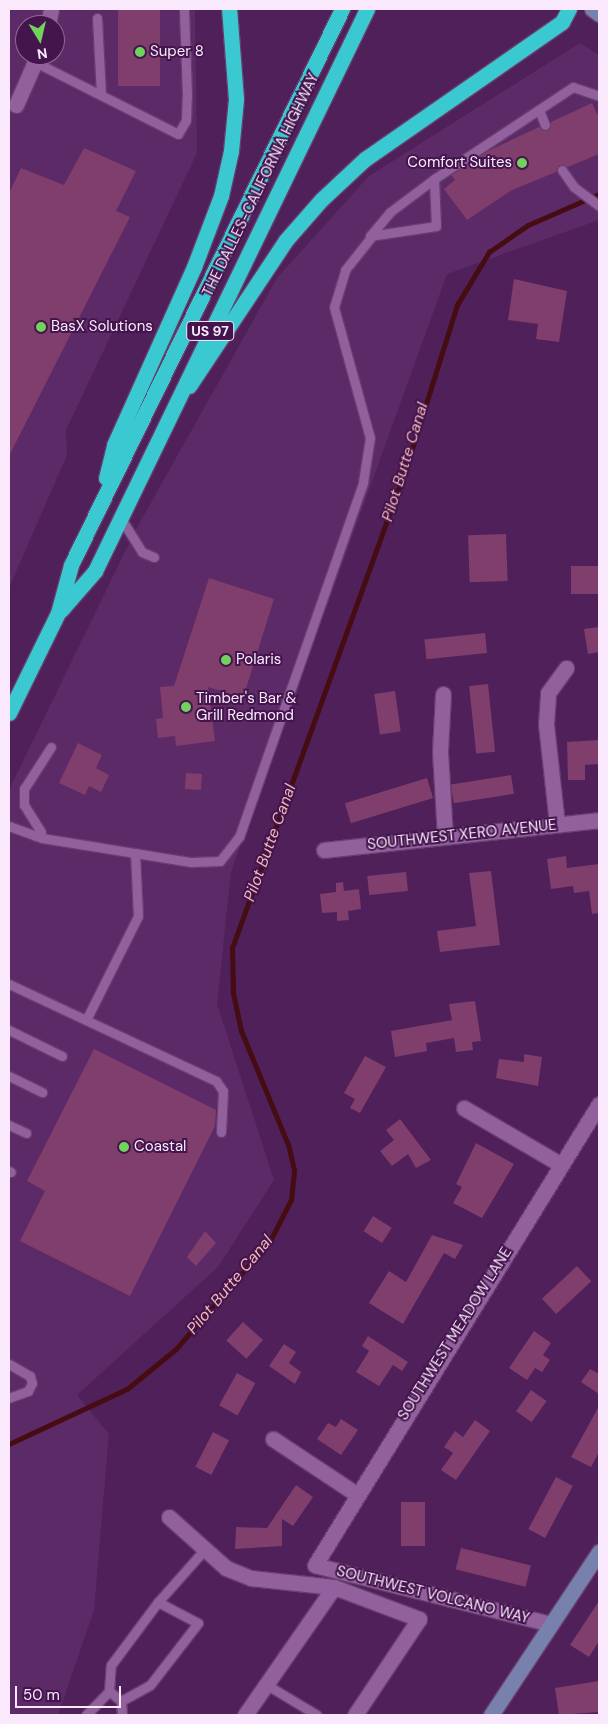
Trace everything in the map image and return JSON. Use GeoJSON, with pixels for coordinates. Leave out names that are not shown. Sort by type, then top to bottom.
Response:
{"type":"FeatureCollection","features":[{"type":"Feature","properties":{"kind":"highway"},"geometry":{"type":"LineString","coordinates":[[97,512],[114,445],[194,267],[221,196],[232,150],[236,99],[228,9]]}},
{"type":"Feature","properties":{"kind":"highway","name":"THE DALLES-CALIFORNIA HIGHWAY"},"geometry":{"type":"LineString","coordinates":[[9,713],[58,613],[71,565],[342,9]]}},
{"type":"Feature","properties":{"kind":"highway","name":"THE DALLES-CALIFORNIA HIGHWAY"},"geometry":{"type":"LineString","coordinates":[[58,613],[95,570],[367,9]]}},
{"type":"Feature","properties":{"kind":"highway"},"geometry":{"type":"LineString","coordinates":[[173,407],[211,359],[286,240],[321,200],[365,159],[562,22],[569,9]]}},
{"type":"Feature","properties":{"kind":"main road"},"geometry":{"type":"LineString","coordinates":[[592,9],[599,14]]}},
{"type":"Feature","properties":{"kind":"main road"},"geometry":{"type":"LineString","coordinates":[[491,1715],[599,1552]]}},
{"type":"Feature","properties":{"kind":"street"},"geometry":{"type":"LineString","coordinates":[[16,105],[33,65]]}},
{"type":"Feature","properties":{"kind":"street"},"geometry":{"type":"LineString","coordinates":[[557,824],[546,724],[548,693],[566,668]]}},
{"type":"Feature","properties":{"kind":"street"},"geometry":{"type":"LineString","coordinates":[[442,694],[440,752],[445,836]]}},
{"type":"Feature","properties":{"kind":"street","name":"SOUTHWEST XERO AVENUE"},"geometry":{"type":"LineString","coordinates":[[324,850],[599,820]]}},
{"type":"Feature","properties":{"kind":"street","name":"SOUTHWEST MEADOW LANE"},"geometry":{"type":"LineString","coordinates":[[314,1565],[560,1164],[599,1104]]}},
{"type":"Feature","properties":{"kind":"street"},"geometry":{"type":"LineString","coordinates":[[464,1108],[560,1164]]}},
{"type":"Feature","properties":{"kind":"street"},"geometry":{"type":"LineString","coordinates":[[273,1439],[356,1494]]}},
{"type":"Feature","properties":{"kind":"street"},"geometry":{"type":"LineString","coordinates":[[169,1517],[226,1568],[251,1578],[334,1587],[419,1619],[355,1715]]}},
{"type":"Feature","properties":{"kind":"street","name":"SOUTHWEST VOLCANO WAY"},"geometry":{"type":"LineString","coordinates":[[314,1565],[551,1624]]}},
{"type":"Feature","properties":{"kind":"street"},"geometry":{"type":"LineString","coordinates":[[245,1715],[334,1587]]}},
{"type":"Feature","properties":{"kind":"lane"},"geometry":{"type":"LineString","coordinates":[[47,65],[178,134],[186,120],[188,96],[184,9]]}},
{"type":"Feature","properties":{"kind":"lane"},"geometry":{"type":"LineString","coordinates":[[97,18],[101,95]]}},
{"type":"Feature","properties":{"kind":"lane"},"geometry":{"type":"LineString","coordinates":[[9,826],[36,836],[135,853],[191,862],[220,861],[239,837],[364,482],[370,438],[334,307],[345,270],[390,212],[434,179],[573,87],[599,96]]}},
{"type":"Feature","properties":{"kind":"lane"},"geometry":{"type":"LineString","coordinates":[[539,110],[545,125]]}},
{"type":"Feature","properties":{"kind":"lane"},"geometry":{"type":"LineString","coordinates":[[562,170],[574,187],[599,206]]}},
{"type":"Feature","properties":{"kind":"lane"},"geometry":{"type":"LineString","coordinates":[[372,236],[436,226],[434,179]]}},
{"type":"Feature","properties":{"kind":"lane"},"geometry":{"type":"LineString","coordinates":[[120,517],[142,552],[154,557]]}},
{"type":"Feature","properties":{"kind":"lane"},"geometry":{"type":"LineString","coordinates":[[36,836],[41,832],[24,805],[24,788],[51,747]]}},
{"type":"Feature","properties":{"kind":"lane"},"geometry":{"type":"LineString","coordinates":[[86,1020],[138,916],[135,853]]}},
{"type":"Feature","properties":{"kind":"lane"},"geometry":{"type":"LineString","coordinates":[[9,984],[216,1081],[223,1091],[221,1132]]}},
{"type":"Feature","properties":{"kind":"lane"},"geometry":{"type":"LineString","coordinates":[[9,1030],[62,1056]]}},
{"type":"Feature","properties":{"kind":"lane"},"geometry":{"type":"LineString","coordinates":[[9,1076],[42,1092]]}},
{"type":"Feature","properties":{"kind":"lane"},"geometry":{"type":"LineString","coordinates":[[9,1125],[26,1133]]}},
{"type":"Feature","properties":{"kind":"lane"},"geometry":{"type":"LineString","coordinates":[[9,1364],[30,1376],[32,1383],[28,1390],[9,1398]]}},
{"type":"Feature","properties":{"kind":"lane"},"geometry":{"type":"LineString","coordinates":[[86,1715],[109,1691],[111,1665],[158,1602],[205,1549]]}},
{"type":"Feature","properties":{"kind":"lane"},"geometry":{"type":"LineString","coordinates":[[120,1701],[150,1685],[198,1623],[158,1602]]}},
{"type":"Feature","properties":{"kind":"lane"},"geometry":{"type":"LineString","coordinates":[[267,1685],[317,1715]]}},
{"type":"Feature","properties":{"kind":"lane"},"geometry":{"type":"LineString","coordinates":[[109,1691],[120,1701],[122,1715]]}},
{"type":"Feature","properties":{"kind":"shaded area"},"geometry":{"type":"Polygon","coordinates":[[[9,9],[195,9],[197,153],[66,430],[67,455],[9,588],[9,9]]]}},
{"type":"Feature","properties":{"kind":"shaded area"},"geometry":{"type":"Polygon","coordinates":[[[580,43],[599,55],[599,220],[447,274],[231,872],[217,1004],[274,1180],[218,1267],[77,1395],[109,1434],[94,1610],[58,1715],[9,1715],[9,790],[135,531],[277,278],[369,176],[580,43]]]}},
{"type":"Feature","properties":{"kind":"building","name":"Super 8"},"geometry":{"type":"Polygon","coordinates":[[[118,9],[160,9],[160,86],[118,86],[118,9]]]}},
{"type":"Feature","properties":{"kind":"building","name":"Comfort Suites"},"geometry":{"type":"Polygon","coordinates":[[[592,103],[599,118],[599,154],[568,167],[559,165],[556,172],[512,190],[467,220],[444,189],[455,180],[451,175],[486,152],[539,127],[548,131],[551,122],[592,103]]]}},
{"type":"Feature","properties":{"kind":"building","name":"BasX Solutions"},"geometry":{"type":"Polygon","coordinates":[[[84,148],[136,171],[116,211],[130,217],[9,456],[9,193],[21,168],[64,185],[84,148]]]}},
{"type":"Feature","properties":{"kind":"building"},"geometry":{"type":"Polygon","coordinates":[[[514,279],[567,291],[559,342],[536,339],[538,324],[508,320],[514,279]]]}},
{"type":"Feature","properties":{"kind":"building"},"geometry":{"type":"Polygon","coordinates":[[[506,534],[508,581],[470,582],[468,535],[506,534]]]}},
{"type":"Feature","properties":{"kind":"building"},"geometry":{"type":"Polygon","coordinates":[[[571,566],[599,566],[599,594],[571,594],[571,566]]]}},
{"type":"Feature","properties":{"kind":"building"},"geometry":{"type":"Polygon","coordinates":[[[209,578],[274,599],[243,698],[208,687],[215,741],[176,746],[175,736],[158,738],[156,719],[163,718],[160,687],[174,686],[209,578]]]}},
{"type":"Feature","properties":{"kind":"building"},"geometry":{"type":"Polygon","coordinates":[[[599,627],[599,652],[588,654],[584,629],[599,627]]]}},
{"type":"Feature","properties":{"kind":"building"},"geometry":{"type":"Polygon","coordinates":[[[485,633],[487,653],[426,659],[424,639],[485,633]]]}},
{"type":"Feature","properties":{"kind":"building"},"geometry":{"type":"Polygon","coordinates":[[[488,684],[495,752],[476,754],[469,686],[488,684]]]}},
{"type":"Feature","properties":{"kind":"building"},"geometry":{"type":"Polygon","coordinates":[[[395,691],[401,732],[380,735],[374,694],[395,691]]]}},
{"type":"Feature","properties":{"kind":"building"},"geometry":{"type":"Polygon","coordinates":[[[599,740],[599,764],[585,765],[585,780],[568,780],[567,742],[599,740]]]}},
{"type":"Feature","properties":{"kind":"building"},"geometry":{"type":"Polygon","coordinates":[[[78,743],[102,755],[96,768],[109,775],[101,792],[89,786],[85,795],[59,783],[78,743]]]}},
{"type":"Feature","properties":{"kind":"building"},"geometry":{"type":"Polygon","coordinates":[[[186,773],[202,774],[201,790],[185,789],[186,773]]]}},
{"type":"Feature","properties":{"kind":"building"},"geometry":{"type":"Polygon","coordinates":[[[511,775],[514,794],[454,803],[451,785],[511,775]]]}},
{"type":"Feature","properties":{"kind":"building"},"geometry":{"type":"Polygon","coordinates":[[[427,778],[433,798],[351,823],[345,803],[427,778]]]}},
{"type":"Feature","properties":{"kind":"building"},"geometry":{"type":"Polygon","coordinates":[[[566,856],[567,868],[599,864],[599,913],[592,914],[589,891],[574,893],[573,886],[551,889],[547,859],[566,856]]]}},
{"type":"Feature","properties":{"kind":"building"},"geometry":{"type":"Polygon","coordinates":[[[491,871],[500,945],[440,952],[437,931],[476,926],[469,873],[491,871]]]}},
{"type":"Feature","properties":{"kind":"building"},"geometry":{"type":"Polygon","coordinates":[[[406,872],[408,891],[369,895],[367,876],[406,872]]]}},
{"type":"Feature","properties":{"kind":"building"},"geometry":{"type":"Polygon","coordinates":[[[343,882],[344,891],[359,889],[361,909],[348,911],[349,920],[337,921],[337,912],[322,913],[320,894],[336,892],[336,883],[343,882]]]}},
{"type":"Feature","properties":{"kind":"building"},"geometry":{"type":"Polygon","coordinates":[[[475,1001],[481,1041],[472,1042],[473,1050],[456,1052],[454,1038],[426,1043],[427,1051],[395,1057],[391,1031],[452,1020],[449,1004],[475,1001]]]}},
{"type":"Feature","properties":{"kind":"building","name":"Coastal"},"geometry":{"type":"Polygon","coordinates":[[[94,1049],[216,1110],[215,1126],[130,1296],[20,1241],[45,1191],[27,1181],[94,1049]]]}},
{"type":"Feature","properties":{"kind":"building"},"geometry":{"type":"Polygon","coordinates":[[[524,1054],[542,1057],[538,1086],[496,1078],[499,1059],[524,1062],[524,1054]]]}},
{"type":"Feature","properties":{"kind":"building"},"geometry":{"type":"Polygon","coordinates":[[[365,1056],[386,1067],[360,1113],[350,1108],[355,1099],[344,1093],[365,1056]]]}},
{"type":"Feature","properties":{"kind":"building"},"geometry":{"type":"Polygon","coordinates":[[[400,1119],[431,1160],[416,1168],[408,1154],[392,1166],[380,1151],[394,1140],[386,1130],[400,1119]]]}},
{"type":"Feature","properties":{"kind":"building"},"geometry":{"type":"Polygon","coordinates":[[[476,1143],[514,1164],[482,1218],[453,1203],[462,1187],[456,1184],[476,1143]]]}},
{"type":"Feature","properties":{"kind":"building"},"geometry":{"type":"Polygon","coordinates":[[[373,1216],[392,1228],[382,1243],[363,1231],[373,1216]]]}},
{"type":"Feature","properties":{"kind":"building"},"geometry":{"type":"Polygon","coordinates":[[[205,1231],[216,1243],[196,1266],[187,1257],[205,1231]]]}},
{"type":"Feature","properties":{"kind":"building"},"geometry":{"type":"Polygon","coordinates":[[[432,1235],[463,1245],[455,1259],[444,1253],[403,1324],[369,1303],[389,1271],[406,1282],[432,1235]]]}},
{"type":"Feature","properties":{"kind":"building"},"geometry":{"type":"Polygon","coordinates":[[[577,1266],[591,1281],[556,1314],[542,1299],[577,1266]]]}},
{"type":"Feature","properties":{"kind":"building"},"geometry":{"type":"Polygon","coordinates":[[[243,1322],[263,1340],[246,1359],[226,1341],[243,1322]]]}},
{"type":"Feature","properties":{"kind":"building"},"geometry":{"type":"Polygon","coordinates":[[[534,1331],[551,1343],[543,1355],[550,1360],[542,1372],[535,1368],[527,1380],[509,1368],[534,1331]]]}},
{"type":"Feature","properties":{"kind":"building"},"geometry":{"type":"Polygon","coordinates":[[[368,1336],[408,1362],[402,1371],[393,1365],[379,1386],[356,1372],[369,1351],[362,1346],[368,1336]]]}},
{"type":"Feature","properties":{"kind":"building"},"geometry":{"type":"Polygon","coordinates":[[[284,1344],[296,1352],[289,1363],[301,1372],[295,1384],[269,1366],[284,1344]]]}},
{"type":"Feature","properties":{"kind":"building"},"geometry":{"type":"Polygon","coordinates":[[[590,1369],[599,1374],[599,1394],[581,1382],[590,1369]]]}},
{"type":"Feature","properties":{"kind":"building"},"geometry":{"type":"Polygon","coordinates":[[[237,1373],[255,1383],[237,1416],[219,1405],[237,1373]]]}},
{"type":"Feature","properties":{"kind":"building"},"geometry":{"type":"Polygon","coordinates":[[[531,1390],[547,1401],[532,1422],[516,1411],[531,1390]]]}},
{"type":"Feature","properties":{"kind":"building"},"geometry":{"type":"Polygon","coordinates":[[[599,1406],[599,1452],[591,1467],[571,1457],[599,1406]]]}},
{"type":"Feature","properties":{"kind":"building"},"geometry":{"type":"Polygon","coordinates":[[[341,1419],[358,1430],[341,1455],[317,1439],[328,1423],[336,1427],[341,1419]]]}},
{"type":"Feature","properties":{"kind":"building"},"geometry":{"type":"Polygon","coordinates":[[[475,1420],[490,1431],[456,1480],[441,1470],[453,1453],[444,1447],[455,1431],[463,1437],[475,1420]]]}},
{"type":"Feature","properties":{"kind":"building"},"geometry":{"type":"Polygon","coordinates":[[[213,1432],[229,1440],[211,1475],[195,1467],[213,1432]]]}},
{"type":"Feature","properties":{"kind":"building"},"geometry":{"type":"Polygon","coordinates":[[[556,1477],[573,1486],[545,1538],[528,1529],[556,1477]]]}},
{"type":"Feature","properties":{"kind":"building"},"geometry":{"type":"Polygon","coordinates":[[[296,1485],[313,1497],[293,1526],[282,1519],[282,1546],[235,1549],[236,1527],[267,1528],[296,1485]]]}},
{"type":"Feature","properties":{"kind":"building"},"geometry":{"type":"Polygon","coordinates":[[[401,1502],[425,1502],[425,1546],[401,1546],[401,1502]]]}},
{"type":"Feature","properties":{"kind":"building"},"geometry":{"type":"Polygon","coordinates":[[[461,1548],[531,1565],[526,1587],[456,1569],[461,1548]]]}},
{"type":"Feature","properties":{"kind":"building"},"geometry":{"type":"Polygon","coordinates":[[[599,1601],[599,1641],[589,1657],[570,1645],[599,1601]]]}},
{"type":"Feature","properties":{"kind":"building"},"geometry":{"type":"Polygon","coordinates":[[[599,1681],[599,1712],[559,1715],[555,1688],[599,1681]]]}},
{"type":"Feature","properties":{"kind":"waterway","name":"Pilot Butte Canal"},"geometry":{"type":"LineString","coordinates":[[9,1444],[127,1389],[176,1349],[270,1241],[291,1200],[294,1170],[288,1145],[241,1031],[233,992],[232,948],[405,471],[457,305],[489,252],[528,225],[599,194]]}},
{"type":"Feature","properties":{"kind":"place","name":"Super 8"},"geometry":{"type":"Point","coordinates":[140,52]}},
{"type":"Feature","properties":{"kind":"place","name":"Comfort Suites"},"geometry":{"type":"Point","coordinates":[522,163]}},
{"type":"Feature","properties":{"kind":"place","name":"BasX Solutions"},"geometry":{"type":"Point","coordinates":[41,327]}},
{"type":"Feature","properties":{"kind":"place","name":"Polaris"},"geometry":{"type":"Point","coordinates":[226,660]}},
{"type":"Feature","properties":{"kind":"place","name":"Timber's Bar & Grill Redmond"},"geometry":{"type":"Point","coordinates":[186,707]}},
{"type":"Feature","properties":{"kind":"place","name":"Coastal"},"geometry":{"type":"Point","coordinates":[124,1147]}}]}
